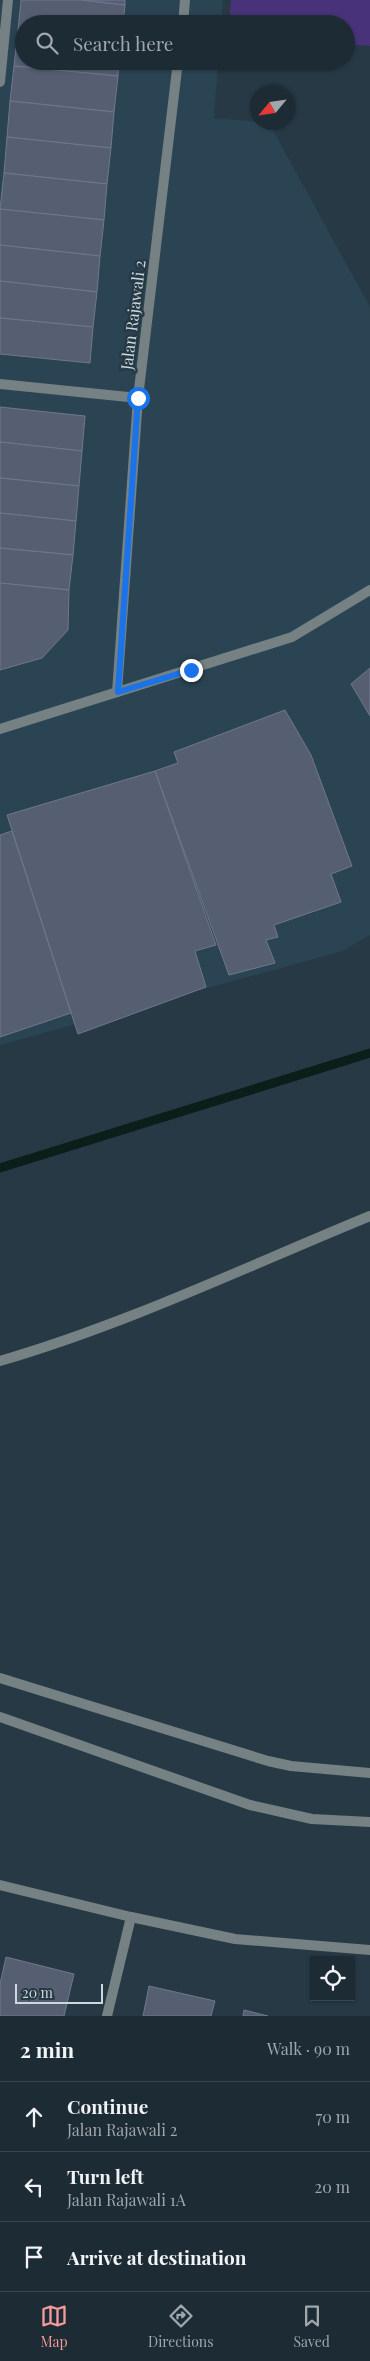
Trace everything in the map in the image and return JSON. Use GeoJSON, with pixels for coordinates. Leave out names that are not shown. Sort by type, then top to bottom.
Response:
{"type":"FeatureCollection","features":[{"type":"Feature","properties":{"kind":"street"},"geometry":{"type":"LineString","coordinates":[[0,82],[8,0]]}},
{"type":"Feature","properties":{"kind":"street"},"geometry":{"type":"LineString","coordinates":[[184,15],[186,0]]}},
{"type":"Feature","properties":{"kind":"street","name":"Jalan Rajawali 2"},"geometry":{"type":"LineString","coordinates":[[118,692],[138,398],[177,70]]}},
{"type":"Feature","properties":{"kind":"street"},"geometry":{"type":"LineString","coordinates":[[0,384],[138,398]]}},
{"type":"Feature","properties":{"kind":"street"},"geometry":{"type":"LineString","coordinates":[[0,729],[292,637],[370,590]]}},
{"type":"Feature","properties":{"kind":"street"},"geometry":{"type":"LineString","coordinates":[[0,1361],[44,1348],[152,1308],[370,1216]]}},
{"type":"Feature","properties":{"kind":"street"},"geometry":{"type":"LineString","coordinates":[[0,1678],[268,1761],[291,1766],[370,1773]]}},
{"type":"Feature","properties":{"kind":"street"},"geometry":{"type":"LineString","coordinates":[[0,1717],[250,1806],[312,1819],[370,1822]]}},
{"type":"Feature","properties":{"kind":"street"},"geometry":{"type":"LineString","coordinates":[[0,1885],[131,1917],[235,1939],[370,1950]]}},
{"type":"Feature","properties":{"kind":"street"},"geometry":{"type":"LineString","coordinates":[[107,2016],[131,1917]]}},
{"type":"Feature","properties":{"kind":"shaded area"},"geometry":{"type":"Polygon","coordinates":[[[0,0],[223,0],[222,15],[15,15],[15,70],[217,70],[214,118],[250,121],[250,130],[273,130],[370,307],[370,935],[343,951],[0,1045],[0,0]]]}},
{"type":"Feature","properties":{"kind":"shaded area"},"geometry":{"type":"Polygon","coordinates":[[[231,0],[370,0],[370,46],[355,45],[355,15],[230,15],[231,0]]]}},
{"type":"Feature","properties":{"kind":"building"},"geometry":{"type":"Polygon","coordinates":[[[21,0],[82,0],[125,5],[124,15],[20,15],[21,0]]]}},
{"type":"Feature","properties":{"kind":"building"},"geometry":{"type":"Polygon","coordinates":[[[82,0],[125,0],[125,5],[82,0]]]}},
{"type":"Feature","properties":{"kind":"building"},"geometry":{"type":"Polygon","coordinates":[[[14,66],[15,70],[56,70],[118,76],[114,112],[10,101],[14,66]]]}},
{"type":"Feature","properties":{"kind":"building"},"geometry":{"type":"Polygon","coordinates":[[[56,70],[118,70],[118,76],[56,70]]]}},
{"type":"Feature","properties":{"kind":"building"},"geometry":{"type":"Polygon","coordinates":[[[10,101],[114,112],[111,148],[7,137],[10,101]]]}},
{"type":"Feature","properties":{"kind":"building"},"geometry":{"type":"Polygon","coordinates":[[[7,137],[111,148],[107,184],[4,173],[7,137]]]}},
{"type":"Feature","properties":{"kind":"building"},"geometry":{"type":"Polygon","coordinates":[[[4,173],[107,184],[104,220],[0,209],[4,173]]]}},
{"type":"Feature","properties":{"kind":"building"},"geometry":{"type":"Polygon","coordinates":[[[0,209],[104,220],[100,256],[0,245],[0,209]]]}},
{"type":"Feature","properties":{"kind":"building"},"geometry":{"type":"Polygon","coordinates":[[[0,245],[100,256],[97,292],[0,281],[0,245]]]}},
{"type":"Feature","properties":{"kind":"building"},"geometry":{"type":"Polygon","coordinates":[[[0,281],[97,292],[93,327],[0,318],[0,281]]]}},
{"type":"Feature","properties":{"kind":"building"},"geometry":{"type":"Polygon","coordinates":[[[0,318],[93,327],[90,363],[0,354],[0,318]]]}},
{"type":"Feature","properties":{"kind":"building"},"geometry":{"type":"Polygon","coordinates":[[[0,407],[85,416],[82,451],[0,442],[0,407]]]}},
{"type":"Feature","properties":{"kind":"building"},"geometry":{"type":"Polygon","coordinates":[[[0,442],[82,451],[79,486],[0,478],[0,442]]]}},
{"type":"Feature","properties":{"kind":"building"},"geometry":{"type":"Polygon","coordinates":[[[0,478],[79,486],[76,521],[0,513],[0,478]]]}},
{"type":"Feature","properties":{"kind":"building"},"geometry":{"type":"Polygon","coordinates":[[[0,513],[76,521],[73,555],[0,548],[0,513]]]}},
{"type":"Feature","properties":{"kind":"building"},"geometry":{"type":"Polygon","coordinates":[[[0,548],[73,555],[69,590],[0,583],[0,548]]]}},
{"type":"Feature","properties":{"kind":"building"},"geometry":{"type":"Polygon","coordinates":[[[0,583],[69,590],[68,630],[42,658],[0,670],[0,583]]]}},
{"type":"Feature","properties":{"kind":"building"},"geometry":{"type":"Polygon","coordinates":[[[370,668],[370,716],[351,684],[370,668]]]}},
{"type":"Feature","properties":{"kind":"building"},"geometry":{"type":"Polygon","coordinates":[[[285,710],[311,755],[352,866],[331,874],[341,902],[274,925],[278,937],[266,940],[275,963],[229,975],[155,771],[178,763],[174,752],[285,710]]]}},
{"type":"Feature","properties":{"kind":"building"},"geometry":{"type":"Polygon","coordinates":[[[155,771],[216,945],[195,951],[206,987],[78,1034],[7,815],[155,771]]]}},
{"type":"Feature","properties":{"kind":"building"},"geometry":{"type":"Polygon","coordinates":[[[12,831],[71,1013],[0,1037],[0,835],[12,831]]]}},
{"type":"Feature","properties":{"kind":"building"},"geometry":{"type":"Polygon","coordinates":[[[6,1957],[74,1974],[64,2016],[0,2016],[0,1984],[6,1957]]]}},
{"type":"Feature","properties":{"kind":"building"},"geometry":{"type":"Polygon","coordinates":[[[149,1986],[215,2001],[211,2016],[143,2016],[149,1986]]]}},
{"type":"Feature","properties":{"kind":"building"},"geometry":{"type":"Polygon","coordinates":[[[244,2010],[268,2016],[243,2016],[244,2010]]]}},
{"type":"Feature","properties":{"kind":"waterway"},"geometry":{"type":"LineString","coordinates":[[0,1168],[370,1053]]}},
{"type":"Feature","properties":{"kind":"route"},"geometry":{"type":"LineString","coordinates":[[138,398],[118,692],[191,670]]}}]}
